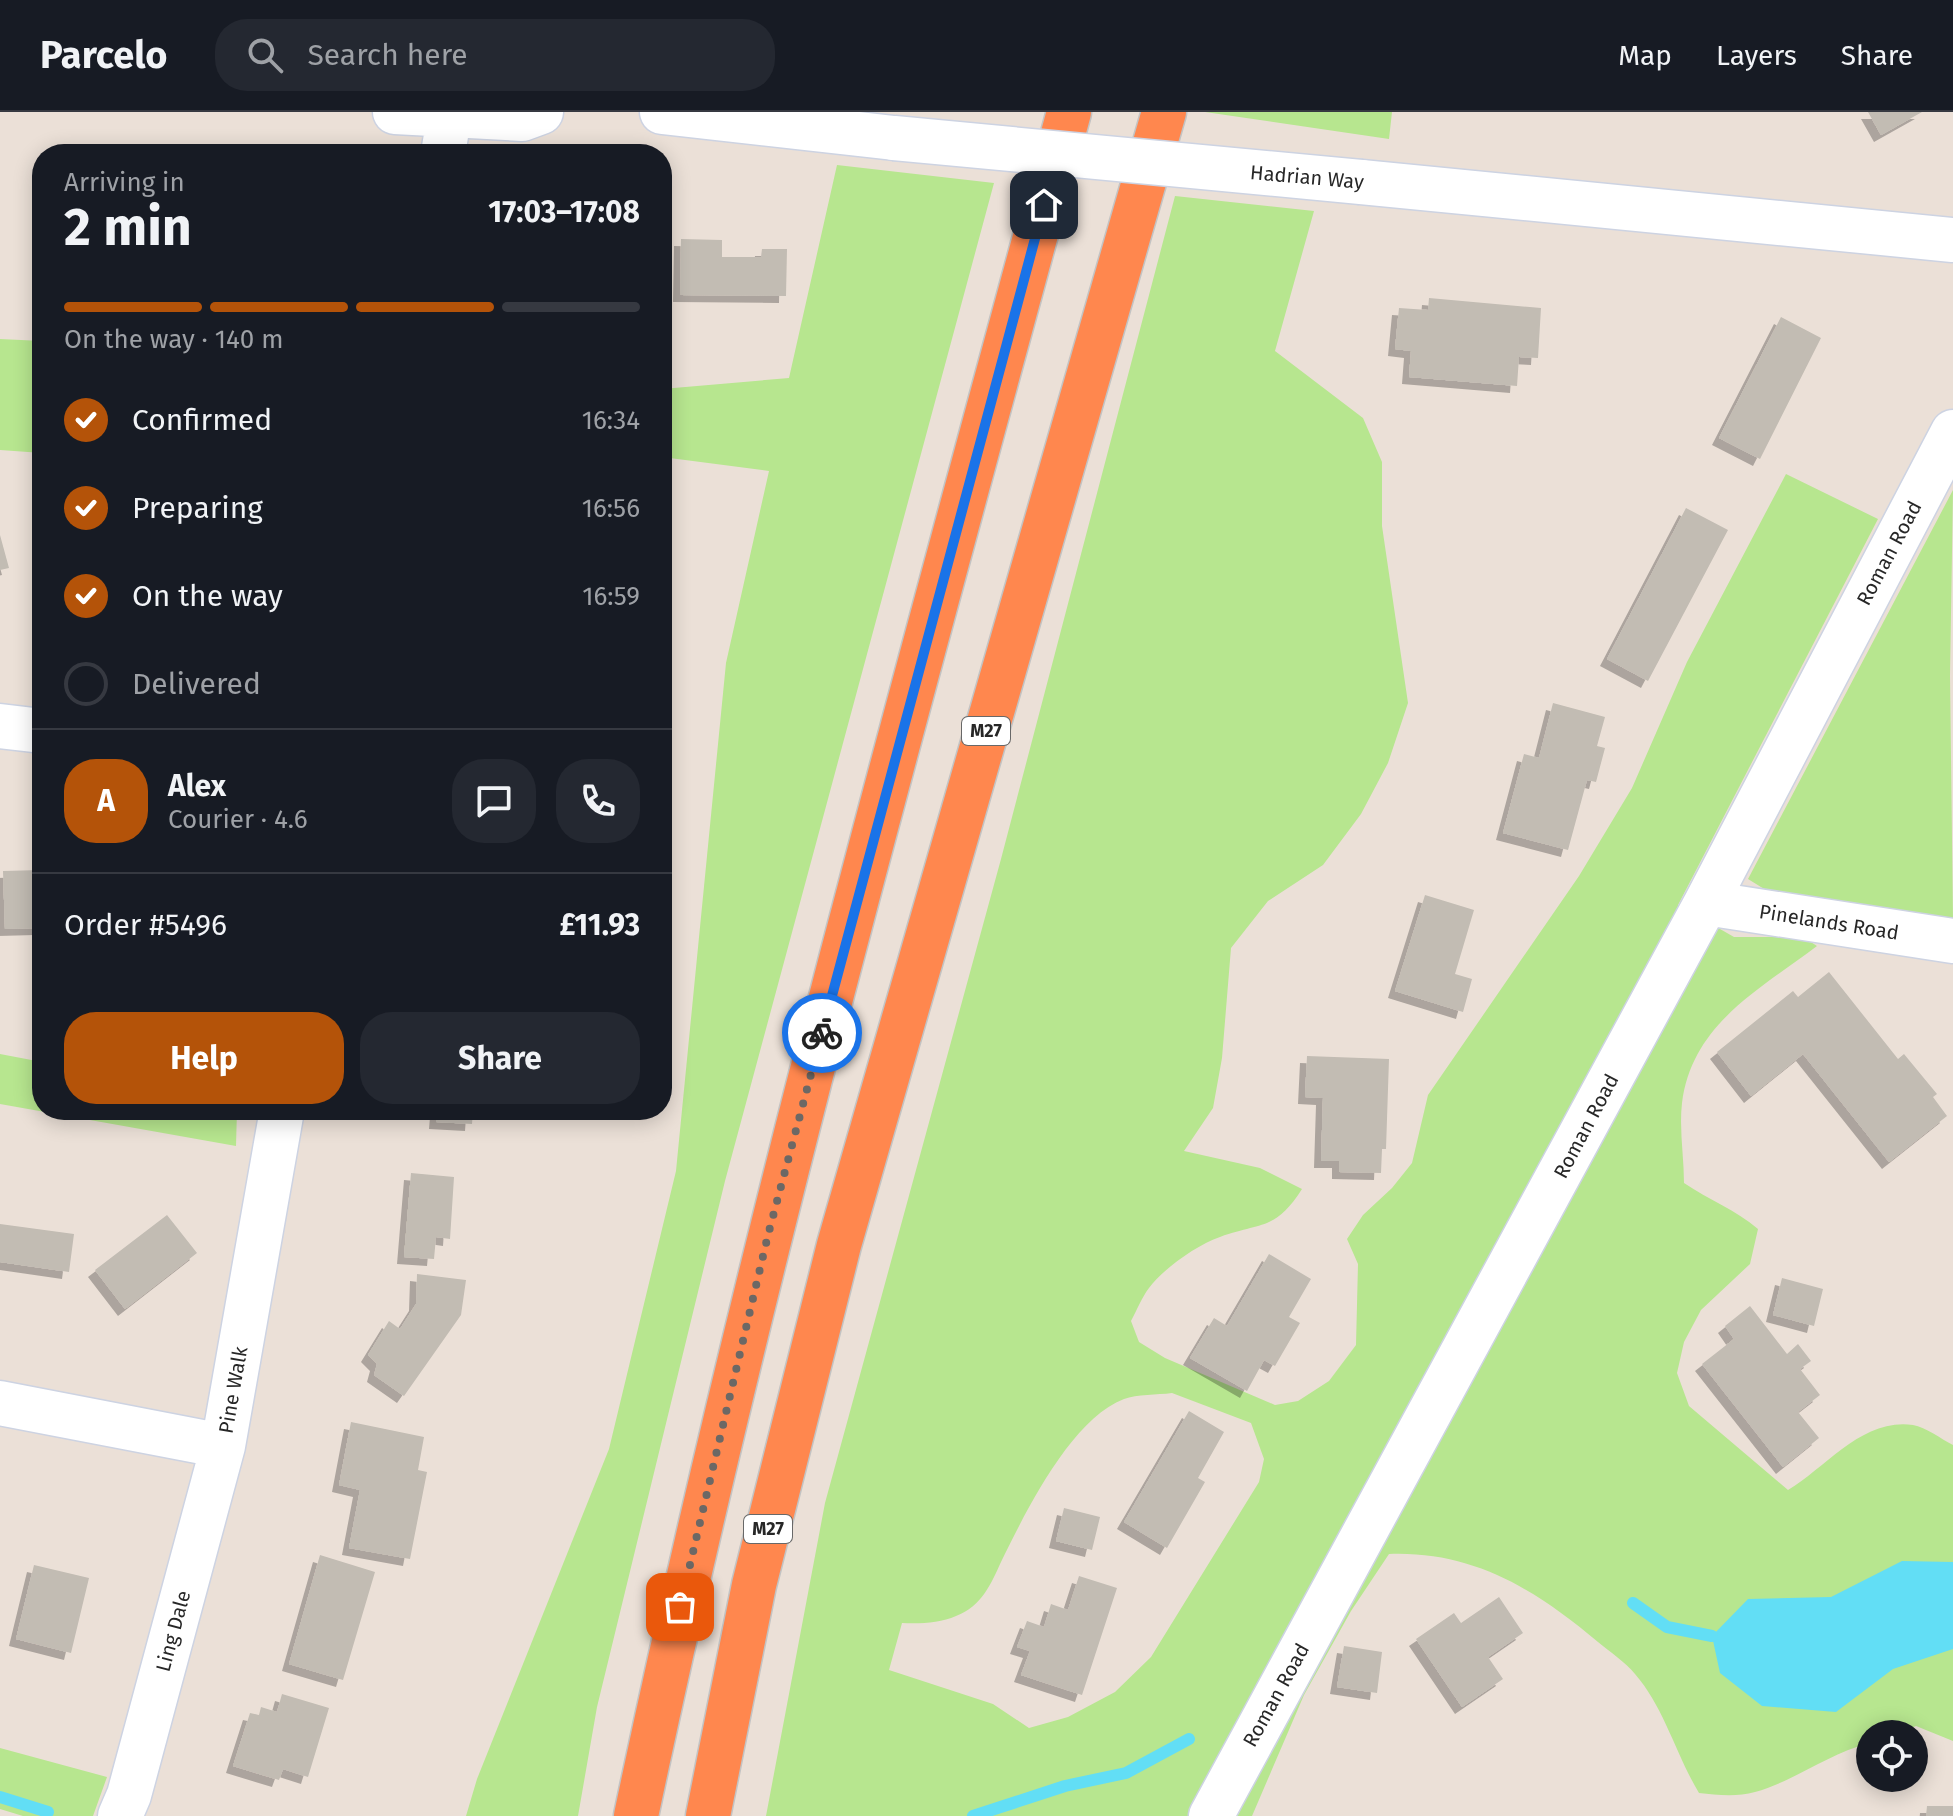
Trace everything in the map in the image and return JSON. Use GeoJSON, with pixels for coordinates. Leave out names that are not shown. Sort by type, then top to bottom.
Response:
{"type":"FeatureCollection","features":[{"type":"Feature","properties":{"kind":"highway"},"geometry":{"type":"LineString","coordinates":[[636,1816],[686,1577],[768,1235],[1069,112]]}},
{"type":"Feature","properties":{"kind":"highway","name":"M27"},"geometry":{"type":"LineString","coordinates":[[708,1816],[754,1585],[839,1245],[1164,112]]}},
{"type":"Feature","properties":{"kind":"street"},"geometry":{"type":"LineString","coordinates":[[395,112],[446,136],[541,112]]}},
{"type":"Feature","properties":{"kind":"street","name":"Hadrian Way"},"geometry":{"type":"LineString","coordinates":[[662,112],[894,138],[1953,240]]}},
{"type":"Feature","properties":{"kind":"street","name":"Roman Road"},"geometry":{"type":"LineString","coordinates":[[1211,1816],[1706,903],[1953,432]]}},
{"type":"Feature","properties":{"kind":"street"},"geometry":{"type":"LineString","coordinates":[[0,726],[32,730]]}},
{"type":"Feature","properties":{"kind":"street","name":"Pinelands Road"},"geometry":{"type":"LineString","coordinates":[[1706,903],[1953,941]]}},
{"type":"Feature","properties":{"kind":"street","name":"Pine Walk"},"geometry":{"type":"LineString","coordinates":[[0,1403],[223,1446],[280,1120]]}},
{"type":"Feature","properties":{"kind":"street","name":"Ling Dale"},"geometry":{"type":"LineString","coordinates":[[120,1816],[129,1795],[223,1446]]}},
{"type":"Feature","properties":{"kind":"green space"},"geometry":{"type":"Polygon","coordinates":[[[1205,112],[1392,112],[1389,139],[1205,112]]]}},
{"type":"Feature","properties":{"kind":"green space"},"geometry":{"type":"Polygon","coordinates":[[[837,165],[994,183],[725,1181],[597,1707],[578,1816],[466,1816],[477,1779],[609,1449],[676,1171],[726,663],[769,471],[672,458],[672,388],[789,378],[837,165]]]}},
{"type":"Feature","properties":{"kind":"green space"},"geometry":{"type":"Polygon","coordinates":[[[1175,196],[1314,211],[1275,351],[1363,418],[1382,462],[1382,526],[1408,703],[1388,763],[1361,814],[1323,865],[1268,901],[1231,948],[1222,1058],[1213,1108],[1184,1151],[1260,1168],[1302,1189],[1275,1219],[1234,1232],[1191,1251],[1155,1280],[1131,1321],[1139,1342],[1165,1358],[1275,1405],[1298,1401],[1329,1381],[1356,1345],[1358,1264],[1347,1239],[1363,1215],[1392,1188],[1412,1163],[1428,1095],[1579,876],[1632,788],[1687,662],[1786,474],[1878,519],[1678,905],[1734,937],[1803,937],[1817,946],[1732,1011],[1699,1051],[1688,1075],[1681,1113],[1684,1183],[1758,1229],[1750,1264],[1701,1310],[1684,1342],[1677,1373],[1689,1406],[1788,1490],[1846,1446],[1877,1429],[1895,1425],[1918,1426],[1953,1445],[1953,1741],[1928,1731],[1928,1720],[1856,1720],[1856,1748],[1755,1792],[1741,1795],[1699,1793],[1654,1701],[1635,1674],[1551,1605],[1501,1577],[1475,1567],[1448,1559],[1389,1554],[1351,1611],[1304,1695],[1252,1816],[766,1816],[825,1503],[1001,859],[1175,196]],[[1172,1393],[1129,1397],[1104,1410],[1068,1446],[1036,1494],[979,1600],[965,1612],[950,1618],[902,1623],[889,1670],[993,1704],[1029,1728],[1068,1717],[1115,1692],[1151,1657],[1259,1482],[1264,1459],[1251,1423],[1172,1393]]]}},
{"type":"Feature","properties":{"kind":"green space"},"geometry":{"type":"Polygon","coordinates":[[[0,339],[32,341],[32,452],[0,450],[0,339]]]}},
{"type":"Feature","properties":{"kind":"green space"},"geometry":{"type":"Polygon","coordinates":[[[1953,490],[1950,676],[1953,920],[1782,900],[1748,879],[1953,490]]]}},
{"type":"Feature","properties":{"kind":"green space"},"geometry":{"type":"Polygon","coordinates":[[[0,1054],[32,1060],[32,1110],[0,1104],[0,1054]]]}},
{"type":"Feature","properties":{"kind":"green space"},"geometry":{"type":"Polygon","coordinates":[[[90,1120],[237,1120],[236,1146],[90,1120]]]}},
{"type":"Feature","properties":{"kind":"green space"},"geometry":{"type":"Polygon","coordinates":[[[0,1748],[107,1777],[93,1816],[23,1816],[0,1809],[0,1748]]]}},
{"type":"Feature","properties":{"kind":"water"},"geometry":{"type":"Polygon","coordinates":[[[1902,1561],[1953,1562],[1953,1649],[1893,1669],[1836,1712],[1762,1706],[1720,1673],[1712,1636],[1748,1599],[1831,1597],[1902,1561]]]}},
{"type":"Feature","properties":{"kind":"building"},"geometry":{"type":"Polygon","coordinates":[[[1868,112],[1922,112],[1881,135],[1868,112]]]}},
{"type":"Feature","properties":{"kind":"building"},"geometry":{"type":"Polygon","coordinates":[[[681,239],[722,240],[722,257],[761,257],[762,249],[787,249],[786,296],[680,295],[681,239]]]}},
{"type":"Feature","properties":{"kind":"building"},"geometry":{"type":"Polygon","coordinates":[[[1429,298],[1541,308],[1538,358],[1519,357],[1517,386],[1409,377],[1411,351],[1395,349],[1399,308],[1428,310],[1429,298]]]}},
{"type":"Feature","properties":{"kind":"building"},"geometry":{"type":"Polygon","coordinates":[[[1781,317],[1821,338],[1760,459],[1719,438],[1781,317]]]}},
{"type":"Feature","properties":{"kind":"building"},"geometry":{"type":"Polygon","coordinates":[[[1686,508],[1728,530],[1648,681],[1607,659],[1686,508]]]}},
{"type":"Feature","properties":{"kind":"building"},"geometry":{"type":"Polygon","coordinates":[[[0,535],[9,568],[0,570],[0,535]]]}},
{"type":"Feature","properties":{"kind":"building"},"geometry":{"type":"Polygon","coordinates":[[[1553,703],[1605,717],[1597,746],[1605,748],[1596,782],[1587,780],[1568,850],[1503,833],[1524,754],[1539,758],[1553,703]]]}},
{"type":"Feature","properties":{"kind":"building"},"geometry":{"type":"Polygon","coordinates":[[[32,870],[32,928],[5,929],[3,871],[32,870]]]}},
{"type":"Feature","properties":{"kind":"building"},"geometry":{"type":"Polygon","coordinates":[[[1425,895],[1474,910],[1455,974],[1472,979],[1463,1012],[1395,991],[1425,895]]]}},
{"type":"Feature","properties":{"kind":"building"},"geometry":{"type":"Polygon","coordinates":[[[1829,972],[1898,1059],[1904,1054],[1937,1094],[1933,1097],[1947,1116],[1889,1162],[1803,1054],[1751,1096],[1717,1052],[1793,991],[1798,997],[1829,972]]]}},
{"type":"Feature","properties":{"kind":"building"},"geometry":{"type":"Polygon","coordinates":[[[1307,1056],[1389,1059],[1386,1149],[1382,1149],[1381,1173],[1339,1172],[1339,1161],[1321,1161],[1323,1098],[1305,1097],[1307,1056]]]}},
{"type":"Feature","properties":{"kind":"building"},"geometry":{"type":"Polygon","coordinates":[[[436,1120],[472,1120],[472,1124],[436,1120]]]}},
{"type":"Feature","properties":{"kind":"building"},"geometry":{"type":"Polygon","coordinates":[[[411,1173],[454,1177],[450,1239],[436,1237],[434,1259],[404,1257],[411,1173]]]}},
{"type":"Feature","properties":{"kind":"building"},"geometry":{"type":"Polygon","coordinates":[[[167,1215],[197,1253],[125,1309],[95,1270],[167,1215]]]}},
{"type":"Feature","properties":{"kind":"building"},"geometry":{"type":"Polygon","coordinates":[[[0,1224],[74,1234],[69,1272],[0,1262],[0,1224]]]}},
{"type":"Feature","properties":{"kind":"building"},"geometry":{"type":"Polygon","coordinates":[[[1269,1254],[1311,1279],[1289,1317],[1300,1323],[1275,1366],[1264,1360],[1247,1391],[1190,1358],[1214,1318],[1227,1326],[1269,1254]]]}},
{"type":"Feature","properties":{"kind":"building"},"geometry":{"type":"Polygon","coordinates":[[[417,1274],[466,1280],[461,1315],[404,1396],[374,1375],[377,1364],[368,1355],[389,1321],[400,1329],[416,1304],[417,1274]]]}},
{"type":"Feature","properties":{"kind":"building"},"geometry":{"type":"Polygon","coordinates":[[[1782,1278],[1823,1289],[1814,1326],[1773,1315],[1782,1278]]]}},
{"type":"Feature","properties":{"kind":"building"},"geometry":{"type":"Polygon","coordinates":[[[1750,1306],[1787,1354],[1798,1344],[1811,1361],[1800,1369],[1820,1395],[1798,1412],[1819,1438],[1783,1467],[1702,1364],[1734,1339],[1725,1326],[1750,1306]]]}},
{"type":"Feature","properties":{"kind":"building"},"geometry":{"type":"Polygon","coordinates":[[[1189,1411],[1224,1432],[1198,1478],[1205,1482],[1167,1548],[1124,1522],[1189,1411]]]}},
{"type":"Feature","properties":{"kind":"building"},"geometry":{"type":"Polygon","coordinates":[[[351,1422],[424,1437],[418,1470],[427,1472],[410,1559],[349,1548],[360,1490],[339,1485],[351,1422]]]}},
{"type":"Feature","properties":{"kind":"building"},"geometry":{"type":"Polygon","coordinates":[[[1064,1508],[1100,1517],[1092,1550],[1056,1541],[1064,1508]]]}},
{"type":"Feature","properties":{"kind":"building"},"geometry":{"type":"Polygon","coordinates":[[[320,1555],[375,1572],[343,1680],[289,1664],[320,1555]]]}},
{"type":"Feature","properties":{"kind":"building"},"geometry":{"type":"Polygon","coordinates":[[[34,1565],[89,1578],[71,1653],[16,1639],[34,1565]]]}},
{"type":"Feature","properties":{"kind":"building"},"geometry":{"type":"Polygon","coordinates":[[[1079,1576],[1117,1588],[1082,1695],[1021,1675],[1030,1651],[1017,1647],[1027,1621],[1044,1627],[1051,1604],[1068,1610],[1079,1576]]]}},
{"type":"Feature","properties":{"kind":"building"},"geometry":{"type":"Polygon","coordinates":[[[1499,1597],[1523,1633],[1488,1657],[1503,1679],[1462,1707],[1416,1639],[1454,1613],[1461,1623],[1499,1597]]]}},
{"type":"Feature","properties":{"kind":"building"},"geometry":{"type":"Polygon","coordinates":[[[1344,1646],[1382,1652],[1377,1693],[1337,1687],[1344,1646]]]}},
{"type":"Feature","properties":{"kind":"building"},"geometry":{"type":"Polygon","coordinates":[[[282,1694],[329,1708],[308,1777],[283,1769],[279,1780],[233,1766],[250,1713],[259,1715],[261,1707],[277,1712],[282,1694]]]}},
{"type":"Feature","properties":{"kind":"building"},"geometry":{"type":"Polygon","coordinates":[[[1927,1806],[1953,1806],[1953,1816],[1926,1816],[1927,1806]]]}},
{"type":"Feature","properties":{"kind":"waterway"},"geometry":{"type":"LineString","coordinates":[[1633,1603],[1667,1627],[1712,1636]]}},
{"type":"Feature","properties":{"kind":"waterway"},"geometry":{"type":"LineString","coordinates":[[973,1816],[1065,1786],[1126,1773],[1189,1739]]}},
{"type":"Feature","properties":{"kind":"waterway"},"geometry":{"type":"LineString","coordinates":[[0,1797],[48,1812]]}},
{"type":"Feature","properties":{"kind":"way so far"},"geometry":{"type":"LineString","coordinates":[[680,1607],[768,1235],[822,1033]]}},
{"type":"Feature","properties":{"kind":"route"},"geometry":{"type":"LineString","coordinates":[[822,1033],[1044,205]]}}]}
